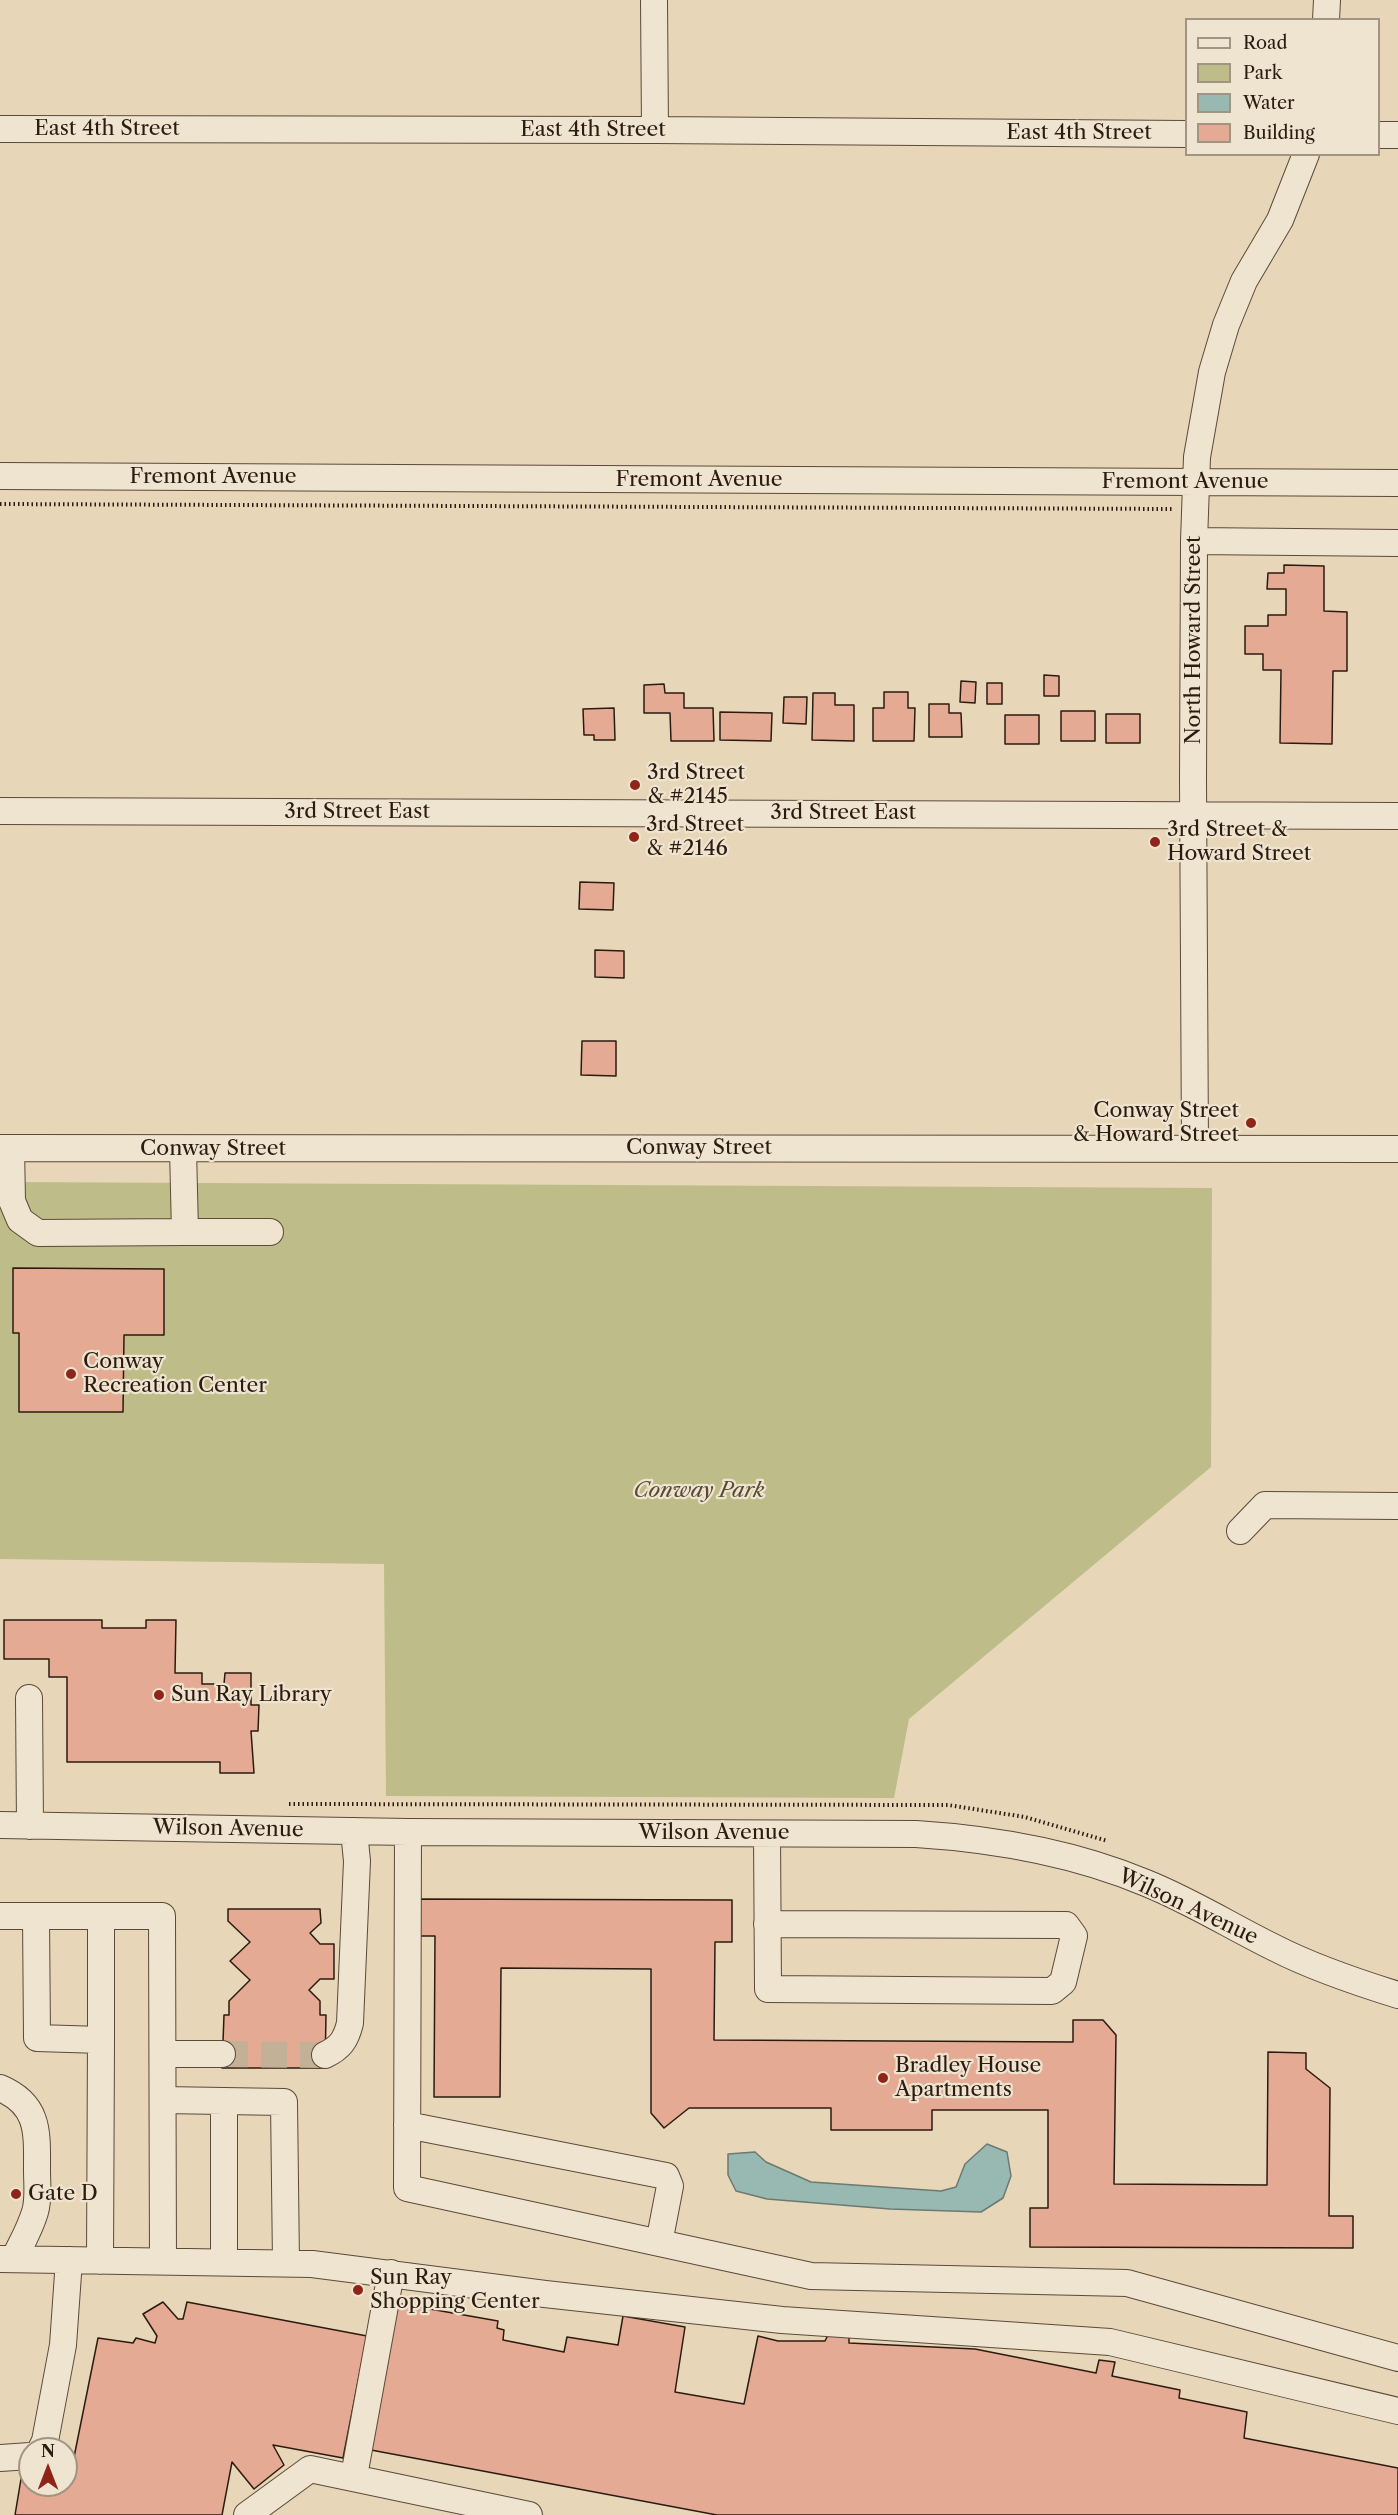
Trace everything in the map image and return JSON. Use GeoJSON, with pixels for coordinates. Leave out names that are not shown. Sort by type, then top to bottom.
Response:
{"type":"FeatureCollection","features":[{"type":"Feature","properties":{"kind":"street"},"geometry":{"type":"LineString","coordinates":[[654,0],[655,130]]}},
{"type":"Feature","properties":{"kind":"street"},"geometry":{"type":"LineString","coordinates":[[1326,18],[1327,0]]}},
{"type":"Feature","properties":{"kind":"street","name":"East 4th Street"},"geometry":{"type":"LineString","coordinates":[[0,129],[1185,134]]}},
{"type":"Feature","properties":{"kind":"street"},"geometry":{"type":"LineString","coordinates":[[1380,135],[1398,135]]}},
{"type":"Feature","properties":{"kind":"street","name":"North Howard Street"},"geometry":{"type":"LineString","coordinates":[[1195,1148],[1193,814],[1195,482],[1202,423],[1212,372],[1226,325],[1244,281],[1280,220],[1305,156]]}},
{"type":"Feature","properties":{"kind":"street","name":"Fremont Avenue"},"geometry":{"type":"LineString","coordinates":[[0,476],[1398,483]]}},
{"type":"Feature","properties":{"kind":"street"},"geometry":{"type":"LineString","coordinates":[[1194,542],[1398,543]]}},
{"type":"Feature","properties":{"kind":"street","name":"3rd Street East"},"geometry":{"type":"LineString","coordinates":[[0,811],[1398,816]]}},
{"type":"Feature","properties":{"kind":"street"},"geometry":{"type":"LineString","coordinates":[[6,1148],[12,1201],[20,1220],[38,1233],[270,1232]]}},
{"type":"Feature","properties":{"kind":"street","name":"Conway Street"},"geometry":{"type":"LineString","coordinates":[[6,1148],[1398,1149]]}},
{"type":"Feature","properties":{"kind":"street"},"geometry":{"type":"LineString","coordinates":[[183,1149],[185,1232]]}},
{"type":"Feature","properties":{"kind":"street"},"geometry":{"type":"LineString","coordinates":[[1240,1531],[1265,1505],[1398,1506]]}},
{"type":"Feature","properties":{"kind":"street"},"geometry":{"type":"LineString","coordinates":[[29,1698],[30,1826]]}},
{"type":"Feature","properties":{"kind":"street","name":"Wilson Avenue"},"geometry":{"type":"LineString","coordinates":[[0,1825],[408,1832],[916,1834],[966,1837],[1065,1856],[1143,1881],[1277,1949],[1346,1979],[1398,1995]]}},
{"type":"Feature","properties":{"kind":"street"},"geometry":{"type":"LineString","coordinates":[[325,2055],[338,2049],[347,2037],[350,2023],[357,1861],[354,1831]]}},
{"type":"Feature","properties":{"kind":"street"},"geometry":{"type":"LineString","coordinates":[[408,1832],[407,2188],[811,2276],[1127,2283],[1398,2358]]}},
{"type":"Feature","properties":{"kind":"street"},"geometry":{"type":"LineString","coordinates":[[767,1834],[768,1989],[1052,1991],[1063,1982],[1074,1936],[1066,1925],[768,1924]]}},
{"type":"Feature","properties":{"kind":"street"},"geometry":{"type":"LineString","coordinates":[[0,1916],[162,1916],[163,2261]]}},
{"type":"Feature","properties":{"kind":"street"},"geometry":{"type":"LineString","coordinates":[[36,1916],[37,2038],[101,2040]]}},
{"type":"Feature","properties":{"kind":"street"},"geometry":{"type":"LineString","coordinates":[[100,2260],[101,1916]]}},
{"type":"Feature","properties":{"kind":"street"},"geometry":{"type":"LineString","coordinates":[[163,2054],[222,2054]]}},
{"type":"Feature","properties":{"kind":"street"},"geometry":{"type":"LineString","coordinates":[[0,2088],[17,2098],[28,2109],[37,2134],[38,2199],[34,2214],[7,2259]]}},
{"type":"Feature","properties":{"kind":"street"},"geometry":{"type":"LineString","coordinates":[[163,2100],[284,2102],[286,2263]]}},
{"type":"Feature","properties":{"kind":"street"},"geometry":{"type":"LineString","coordinates":[[224,2101],[224,2262]]}},
{"type":"Feature","properties":{"kind":"street"},"geometry":{"type":"LineString","coordinates":[[407,2125],[666,2176],[670,2186],[659,2243]]}},
{"type":"Feature","properties":{"kind":"street"},"geometry":{"type":"LineString","coordinates":[[7,2259],[312,2264],[545,2294],[782,2320],[1110,2342],[1398,2411]]}},
{"type":"Feature","properties":{"kind":"street"},"geometry":{"type":"LineString","coordinates":[[46,2437],[63,2345],[69,2260]]}},
{"type":"Feature","properties":{"kind":"street"},"geometry":{"type":"LineString","coordinates":[[354,2476],[391,2273]]}},
{"type":"Feature","properties":{"kind":"street"},"geometry":{"type":"LineString","coordinates":[[0,2458],[18,2457]]}},
{"type":"Feature","properties":{"kind":"street"},"geometry":{"type":"LineString","coordinates":[[247,2515],[310,2469],[354,2476],[529,2515]]}},
{"type":"Feature","properties":{"kind":"path"},"geometry":{"type":"LineString","coordinates":[[0,504],[1173,509]]}},
{"type":"Feature","properties":{"kind":"green space","name":"Conway Park"},"geometry":{"type":"Polygon","coordinates":[[[0,1182],[1212,1188],[1211,1467],[909,1719],[894,1798],[386,1796],[384,1564],[0,1559],[0,1182]]]}},
{"type":"Feature","properties":{"kind":"water"},"geometry":{"type":"Polygon","coordinates":[[[987,2144],[1007,2152],[1011,2176],[1003,2198],[981,2212],[890,2209],[767,2199],[736,2191],[728,2175],[728,2154],[755,2152],[766,2162],[811,2182],[941,2191],[956,2187],[965,2164],[987,2144]]]}},
{"type":"Feature","properties":{"kind":"building"},"geometry":{"type":"Polygon","coordinates":[[[1284,565],[1324,566],[1324,611],[1347,612],[1347,671],[1333,671],[1332,744],[1280,743],[1281,670],[1263,670],[1263,654],[1245,654],[1245,626],[1268,626],[1268,615],[1286,615],[1286,589],[1267,589],[1268,573],[1284,573],[1284,565]]]}},
{"type":"Feature","properties":{"kind":"building"},"geometry":{"type":"Polygon","coordinates":[[[1044,675],[1059,676],[1059,696],[1044,696],[1044,675]]]}},
{"type":"Feature","properties":{"kind":"building"},"geometry":{"type":"Polygon","coordinates":[[[961,681],[976,682],[975,703],[960,702],[961,681]]]}},
{"type":"Feature","properties":{"kind":"building"},"geometry":{"type":"Polygon","coordinates":[[[987,683],[1002,683],[1002,704],[987,704],[987,683]]]}},
{"type":"Feature","properties":{"kind":"building"},"geometry":{"type":"Polygon","coordinates":[[[664,684],[665,693],[684,693],[684,708],[713,708],[714,741],[671,741],[670,713],[644,713],[644,685],[664,684]]]}},
{"type":"Feature","properties":{"kind":"building"},"geometry":{"type":"Polygon","coordinates":[[[884,692],[908,692],[908,708],[915,708],[914,741],[873,741],[873,708],[884,708],[884,692]]]}},
{"type":"Feature","properties":{"kind":"building"},"geometry":{"type":"Polygon","coordinates":[[[813,693],[835,693],[835,705],[854,705],[854,741],[812,740],[813,693]]]}},
{"type":"Feature","properties":{"kind":"building"},"geometry":{"type":"Polygon","coordinates":[[[784,697],[807,697],[806,724],[783,723],[784,697]]]}},
{"type":"Feature","properties":{"kind":"building"},"geometry":{"type":"Polygon","coordinates":[[[929,704],[949,704],[949,713],[961,713],[962,737],[929,737],[929,704]]]}},
{"type":"Feature","properties":{"kind":"building"},"geometry":{"type":"Polygon","coordinates":[[[614,708],[615,740],[594,740],[594,735],[584,735],[583,709],[614,708]]]}},
{"type":"Feature","properties":{"kind":"building"},"geometry":{"type":"Polygon","coordinates":[[[1061,711],[1095,711],[1095,741],[1061,741],[1061,711]]]}},
{"type":"Feature","properties":{"kind":"building"},"geometry":{"type":"Polygon","coordinates":[[[720,712],[772,713],[771,741],[720,740],[720,712]]]}},
{"type":"Feature","properties":{"kind":"building"},"geometry":{"type":"Polygon","coordinates":[[[1106,714],[1140,714],[1140,743],[1106,743],[1106,714]]]}},
{"type":"Feature","properties":{"kind":"building"},"geometry":{"type":"Polygon","coordinates":[[[1005,715],[1039,715],[1039,744],[1005,744],[1005,715]]]}},
{"type":"Feature","properties":{"kind":"building"},"geometry":{"type":"Polygon","coordinates":[[[580,882],[614,883],[613,910],[579,909],[580,882]]]}},
{"type":"Feature","properties":{"kind":"building"},"geometry":{"type":"Polygon","coordinates":[[[595,950],[624,951],[624,978],[595,977],[595,950]]]}},
{"type":"Feature","properties":{"kind":"building"},"geometry":{"type":"Polygon","coordinates":[[[582,1041],[616,1041],[616,1076],[581,1075],[582,1041]]]}},
{"type":"Feature","properties":{"kind":"building","name":"Conway Recreation Center"},"geometry":{"type":"Polygon","coordinates":[[[13,1268],[164,1269],[164,1335],[124,1335],[123,1412],[19,1412],[19,1333],[13,1333],[13,1268]]]}},
{"type":"Feature","properties":{"kind":"building","name":"Sun Ray Library"},"geometry":{"type":"Polygon","coordinates":[[[4,1620],[102,1620],[102,1628],[146,1628],[146,1620],[176,1620],[175,1673],[202,1673],[202,1684],[224,1684],[225,1673],[251,1673],[251,1705],[259,1705],[258,1731],[251,1731],[254,1773],[220,1773],[220,1762],[67,1762],[67,1677],[49,1677],[49,1659],[4,1659],[4,1620]]]}},
{"type":"Feature","properties":{"kind":"building","name":"Bradley House Apartments"},"geometry":{"type":"Polygon","coordinates":[[[415,1899],[732,1900],[732,1942],[715,1942],[714,2040],[1073,2042],[1073,2020],[1103,2020],[1116,2035],[1114,2184],[1267,2185],[1268,2052],[1306,2053],[1306,2069],[1330,2088],[1329,2216],[1353,2216],[1353,2248],[1030,2247],[1030,2208],[1048,2208],[1048,2110],[932,2110],[932,2130],[831,2130],[831,2108],[689,2108],[664,2128],[651,2113],[651,1969],[501,1968],[500,2097],[434,2097],[435,1936],[415,1936],[415,1899]]]}},
{"type":"Feature","properties":{"kind":"building"},"geometry":{"type":"Polygon","coordinates":[[[228,1909],[320,1909],[321,1923],[310,1933],[320,1944],[334,1944],[334,1979],[320,1979],[309,1990],[320,2001],[320,2015],[326,2015],[325,2068],[222,2068],[224,2015],[229,2015],[229,2001],[250,1980],[230,1961],[250,1942],[228,1921],[228,1909]]]}},
{"type":"Feature","properties":{"kind":"building"},"geometry":{"type":"Polygon","coordinates":[[[163,2302],[178,2319],[183,2319],[187,2302],[367,2336],[343,2458],[273,2445],[284,2465],[254,2489],[232,2462],[222,2515],[15,2515],[18,2497],[78,2497],[78,2437],[98,2338],[133,2343],[136,2338],[155,2343],[157,2336],[143,2314],[163,2302]]]}},
{"type":"Feature","properties":{"kind":"building"},"geometry":{"type":"Polygon","coordinates":[[[396,2303],[498,2321],[497,2328],[504,2330],[503,2340],[564,2352],[567,2337],[618,2345],[623,2316],[685,2327],[675,2392],[744,2404],[758,2336],[778,2341],[825,2341],[831,2329],[849,2330],[849,2343],[975,2349],[1096,2373],[1099,2360],[1115,2362],[1112,2376],[1180,2390],[1179,2398],[1247,2412],[1244,2438],[1398,2468],[1398,2515],[717,2515],[371,2450],[396,2303]]]}},
{"type":"Feature","properties":{"kind":"tunnel"},"geometry":{"type":"LineString","coordinates":[[222,2054],[325,2055]]}},
{"type":"Feature","properties":{"kind":"place","name":"3rd Street & #2145"},"geometry":{"type":"Point","coordinates":[635,785]}},
{"type":"Feature","properties":{"kind":"place","name":"3rd Street & #2146"},"geometry":{"type":"Point","coordinates":[634,837]}},
{"type":"Feature","properties":{"kind":"place","name":"3rd Street & Howard Street"},"geometry":{"type":"Point","coordinates":[1155,842]}},
{"type":"Feature","properties":{"kind":"place","name":"Conway Street & Howard Street"},"geometry":{"type":"Point","coordinates":[1251,1123]}},
{"type":"Feature","properties":{"kind":"place","name":"Conway Recreation Center"},"geometry":{"type":"Point","coordinates":[71,1374]}},
{"type":"Feature","properties":{"kind":"place","name":"Sun Ray Library"},"geometry":{"type":"Point","coordinates":[159,1695]}},
{"type":"Feature","properties":{"kind":"place","name":"Bradley House Apartments"},"geometry":{"type":"Point","coordinates":[883,2078]}},
{"type":"Feature","properties":{"kind":"place","name":"Gate D"},"geometry":{"type":"Point","coordinates":[16,2194]}},
{"type":"Feature","properties":{"kind":"place","name":"Sun Ray Shopping Center"},"geometry":{"type":"Point","coordinates":[358,2290]}}]}
